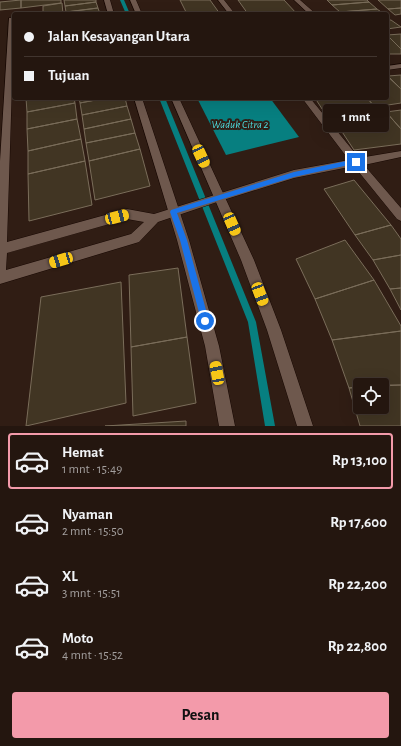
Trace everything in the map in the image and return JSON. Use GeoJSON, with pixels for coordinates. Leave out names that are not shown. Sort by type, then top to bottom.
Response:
{"type":"FeatureCollection","features":[{"type":"Feature","properties":{"kind":"street"},"geometry":{"type":"LineString","coordinates":[[106,0],[110,12]]}},
{"type":"Feature","properties":{"kind":"street"},"geometry":{"type":"LineString","coordinates":[[133,0],[138,12]]}},
{"type":"Feature","properties":{"kind":"street"},"geometry":{"type":"LineString","coordinates":[[220,0],[230,12]]}},
{"type":"Feature","properties":{"kind":"street"},"geometry":{"type":"LineString","coordinates":[[297,0],[311,12]]}},
{"type":"Feature","properties":{"kind":"street"},"geometry":{"type":"LineString","coordinates":[[0,272],[11,19]]}},
{"type":"Feature","properties":{"kind":"street"},"geometry":{"type":"LineString","coordinates":[[389,68],[401,66]]}},
{"type":"Feature","properties":{"kind":"street"},"geometry":{"type":"LineString","coordinates":[[139,100],[178,210],[183,240],[212,346],[227,426]]}},
{"type":"Feature","properties":{"kind":"street"},"geometry":{"type":"LineString","coordinates":[[176,100],[215,198],[238,238],[280,346],[305,426]]}},
{"type":"Feature","properties":{"kind":"street"},"geometry":{"type":"LineString","coordinates":[[308,100],[401,216]]}},
{"type":"Feature","properties":{"kind":"street"},"geometry":{"type":"LineString","coordinates":[[0,278],[135,238],[154,219],[215,198],[294,174],[401,154]]}},
{"type":"Feature","properties":{"kind":"street"},"geometry":{"type":"LineString","coordinates":[[1,248],[127,214],[154,219]]}},
{"type":"Feature","properties":{"kind":"water","name":"Waduk Citra 2"},"geometry":{"type":"Polygon","coordinates":[[[198,100],[271,100],[299,137],[226,155],[198,100]]]}},
{"type":"Feature","properties":{"kind":"building"},"geometry":{"type":"Polygon","coordinates":[[[21,0],[21,8],[0,10],[0,2],[21,0]]]}},
{"type":"Feature","properties":{"kind":"building"},"geometry":{"type":"Polygon","coordinates":[[[21,0],[61,0],[61,3],[21,8],[21,0]]]}},
{"type":"Feature","properties":{"kind":"building"},"geometry":{"type":"Polygon","coordinates":[[[64,0],[96,0],[96,2],[65,6],[64,0]]]}},
{"type":"Feature","properties":{"kind":"building"},"geometry":{"type":"Polygon","coordinates":[[[180,0],[210,0],[219,12],[186,12],[180,0]]]}},
{"type":"Feature","properties":{"kind":"building"},"geometry":{"type":"Polygon","coordinates":[[[238,0],[284,0],[295,12],[247,12],[238,0]]]}},
{"type":"Feature","properties":{"kind":"building"},"geometry":{"type":"Polygon","coordinates":[[[327,0],[367,0],[369,2],[332,5],[327,0]]]}},
{"type":"Feature","properties":{"kind":"building"},"geometry":{"type":"Polygon","coordinates":[[[378,0],[401,0],[401,8],[388,9],[378,0]]]}},
{"type":"Feature","properties":{"kind":"building"},"geometry":{"type":"Polygon","coordinates":[[[96,2],[98,8],[66,12],[65,6],[96,2]]]}},
{"type":"Feature","properties":{"kind":"building"},"geometry":{"type":"Polygon","coordinates":[[[369,2],[377,9],[340,12],[332,5],[369,2]]]}},
{"type":"Feature","properties":{"kind":"building"},"geometry":{"type":"Polygon","coordinates":[[[62,3],[63,12],[43,12],[43,6],[62,3]]]}},
{"type":"Feature","properties":{"kind":"building"},"geometry":{"type":"Polygon","coordinates":[[[98,8],[99,12],[66,12],[98,8]]]}},
{"type":"Feature","properties":{"kind":"building"},"geometry":{"type":"Polygon","coordinates":[[[401,8],[401,14],[395,15],[388,9],[401,8]]]}},
{"type":"Feature","properties":{"kind":"building"},"geometry":{"type":"Polygon","coordinates":[[[377,9],[381,12],[340,12],[377,9]]]}},
{"type":"Feature","properties":{"kind":"building"},"geometry":{"type":"Polygon","coordinates":[[[389,20],[391,20],[401,27],[389,29],[389,20]]]}},
{"type":"Feature","properties":{"kind":"building"},"geometry":{"type":"Polygon","coordinates":[[[401,34],[401,49],[389,37],[389,35],[401,34]]]}},
{"type":"Feature","properties":{"kind":"building"},"geometry":{"type":"Polygon","coordinates":[[[389,37],[401,49],[401,54],[389,54],[389,37]]]}},
{"type":"Feature","properties":{"kind":"building"},"geometry":{"type":"Polygon","coordinates":[[[401,75],[401,89],[389,77],[401,75]]]}},
{"type":"Feature","properties":{"kind":"building"},"geometry":{"type":"Polygon","coordinates":[[[389,78],[401,89],[401,103],[375,107],[369,100],[389,100],[389,78]]]}},
{"type":"Feature","properties":{"kind":"building"},"geometry":{"type":"Polygon","coordinates":[[[26,100],[74,100],[75,103],[27,112],[26,100]]]}},
{"type":"Feature","properties":{"kind":"building"},"geometry":{"type":"Polygon","coordinates":[[[79,100],[96,100],[80,103],[79,100]]]}},
{"type":"Feature","properties":{"kind":"building"},"geometry":{"type":"Polygon","coordinates":[[[96,100],[126,100],[127,106],[82,115],[80,103],[96,100]]]}},
{"type":"Feature","properties":{"kind":"building"},"geometry":{"type":"Polygon","coordinates":[[[316,100],[369,100],[375,107],[326,115],[316,100]]]}},
{"type":"Feature","properties":{"kind":"building"},"geometry":{"type":"Polygon","coordinates":[[[75,103],[77,119],[27,129],[27,112],[75,103]]]}},
{"type":"Feature","properties":{"kind":"building"},"geometry":{"type":"Polygon","coordinates":[[[127,106],[131,119],[84,129],[82,115],[127,106]]]}},
{"type":"Feature","properties":{"kind":"building"},"geometry":{"type":"Polygon","coordinates":[[[401,110],[401,129],[386,112],[401,110]]]}},
{"type":"Feature","properties":{"kind":"building"},"geometry":{"type":"Polygon","coordinates":[[[386,112],[401,129],[401,144],[354,150],[333,118],[386,112]]]}},
{"type":"Feature","properties":{"kind":"building"},"geometry":{"type":"Polygon","coordinates":[[[77,119],[81,139],[28,151],[27,129],[77,119]]]}},
{"type":"Feature","properties":{"kind":"building"},"geometry":{"type":"Polygon","coordinates":[[[131,119],[135,133],[86,143],[84,129],[131,119]]]}},
{"type":"Feature","properties":{"kind":"building"},"geometry":{"type":"Polygon","coordinates":[[[135,133],[140,149],[89,161],[86,143],[135,133]]]}},
{"type":"Feature","properties":{"kind":"building"},"geometry":{"type":"Polygon","coordinates":[[[81,139],[85,161],[28,174],[28,151],[81,139]]]}},
{"type":"Feature","properties":{"kind":"building"},"geometry":{"type":"Polygon","coordinates":[[[140,149],[150,186],[95,200],[89,161],[140,149]]]}},
{"type":"Feature","properties":{"kind":"building"},"geometry":{"type":"Polygon","coordinates":[[[85,161],[92,205],[29,221],[28,174],[85,161]]]}},
{"type":"Feature","properties":{"kind":"building"},"geometry":{"type":"Polygon","coordinates":[[[354,180],[391,225],[355,235],[324,189],[354,180]]]}},
{"type":"Feature","properties":{"kind":"building"},"geometry":{"type":"Polygon","coordinates":[[[391,225],[401,239],[401,255],[373,260],[355,235],[391,225]]]}},
{"type":"Feature","properties":{"kind":"building"},"geometry":{"type":"Polygon","coordinates":[[[345,240],[374,280],[315,299],[296,259],[345,240]]]}},
{"type":"Feature","properties":{"kind":"building"},"geometry":{"type":"Polygon","coordinates":[[[401,255],[401,288],[390,289],[373,260],[401,255]]]}},
{"type":"Feature","properties":{"kind":"building"},"geometry":{"type":"Polygon","coordinates":[[[178,268],[187,337],[131,347],[129,275],[178,268]]]}},
{"type":"Feature","properties":{"kind":"building"},"geometry":{"type":"Polygon","coordinates":[[[374,280],[401,326],[401,331],[332,340],[315,299],[374,280]]]}},
{"type":"Feature","properties":{"kind":"building"},"geometry":{"type":"Polygon","coordinates":[[[121,282],[126,403],[26,426],[41,297],[121,282]]]}},
{"type":"Feature","properties":{"kind":"building"},"geometry":{"type":"Polygon","coordinates":[[[401,288],[401,310],[390,289],[401,288]]]}},
{"type":"Feature","properties":{"kind":"building"},"geometry":{"type":"Polygon","coordinates":[[[401,331],[401,385],[389,385],[389,378],[353,378],[353,388],[349,388],[332,340],[401,331]]]}},
{"type":"Feature","properties":{"kind":"building"},"geometry":{"type":"Polygon","coordinates":[[[187,337],[196,403],[133,416],[131,347],[187,337]]]}},
{"type":"Feature","properties":{"kind":"building"},"geometry":{"type":"Polygon","coordinates":[[[401,385],[401,426],[360,426],[357,414],[389,414],[389,386],[401,385]]]}},
{"type":"Feature","properties":{"kind":"building"},"geometry":{"type":"Polygon","coordinates":[[[349,388],[353,388],[353,402],[349,388]]]}},
{"type":"Feature","properties":{"kind":"building"},"geometry":{"type":"Polygon","coordinates":[[[186,421],[186,426],[105,426],[186,421]]]}},
{"type":"Feature","properties":{"kind":"waterway"},"geometry":{"type":"LineString","coordinates":[[122,0],[127,12]]}},
{"type":"Feature","properties":{"kind":"waterway"},"geometry":{"type":"LineString","coordinates":[[163,100],[252,322],[270,426]]}},
{"type":"Feature","properties":{"kind":"route"},"geometry":{"type":"LineString","coordinates":[[205,321],[174,212],[294,174],[356,162]]}}]}
